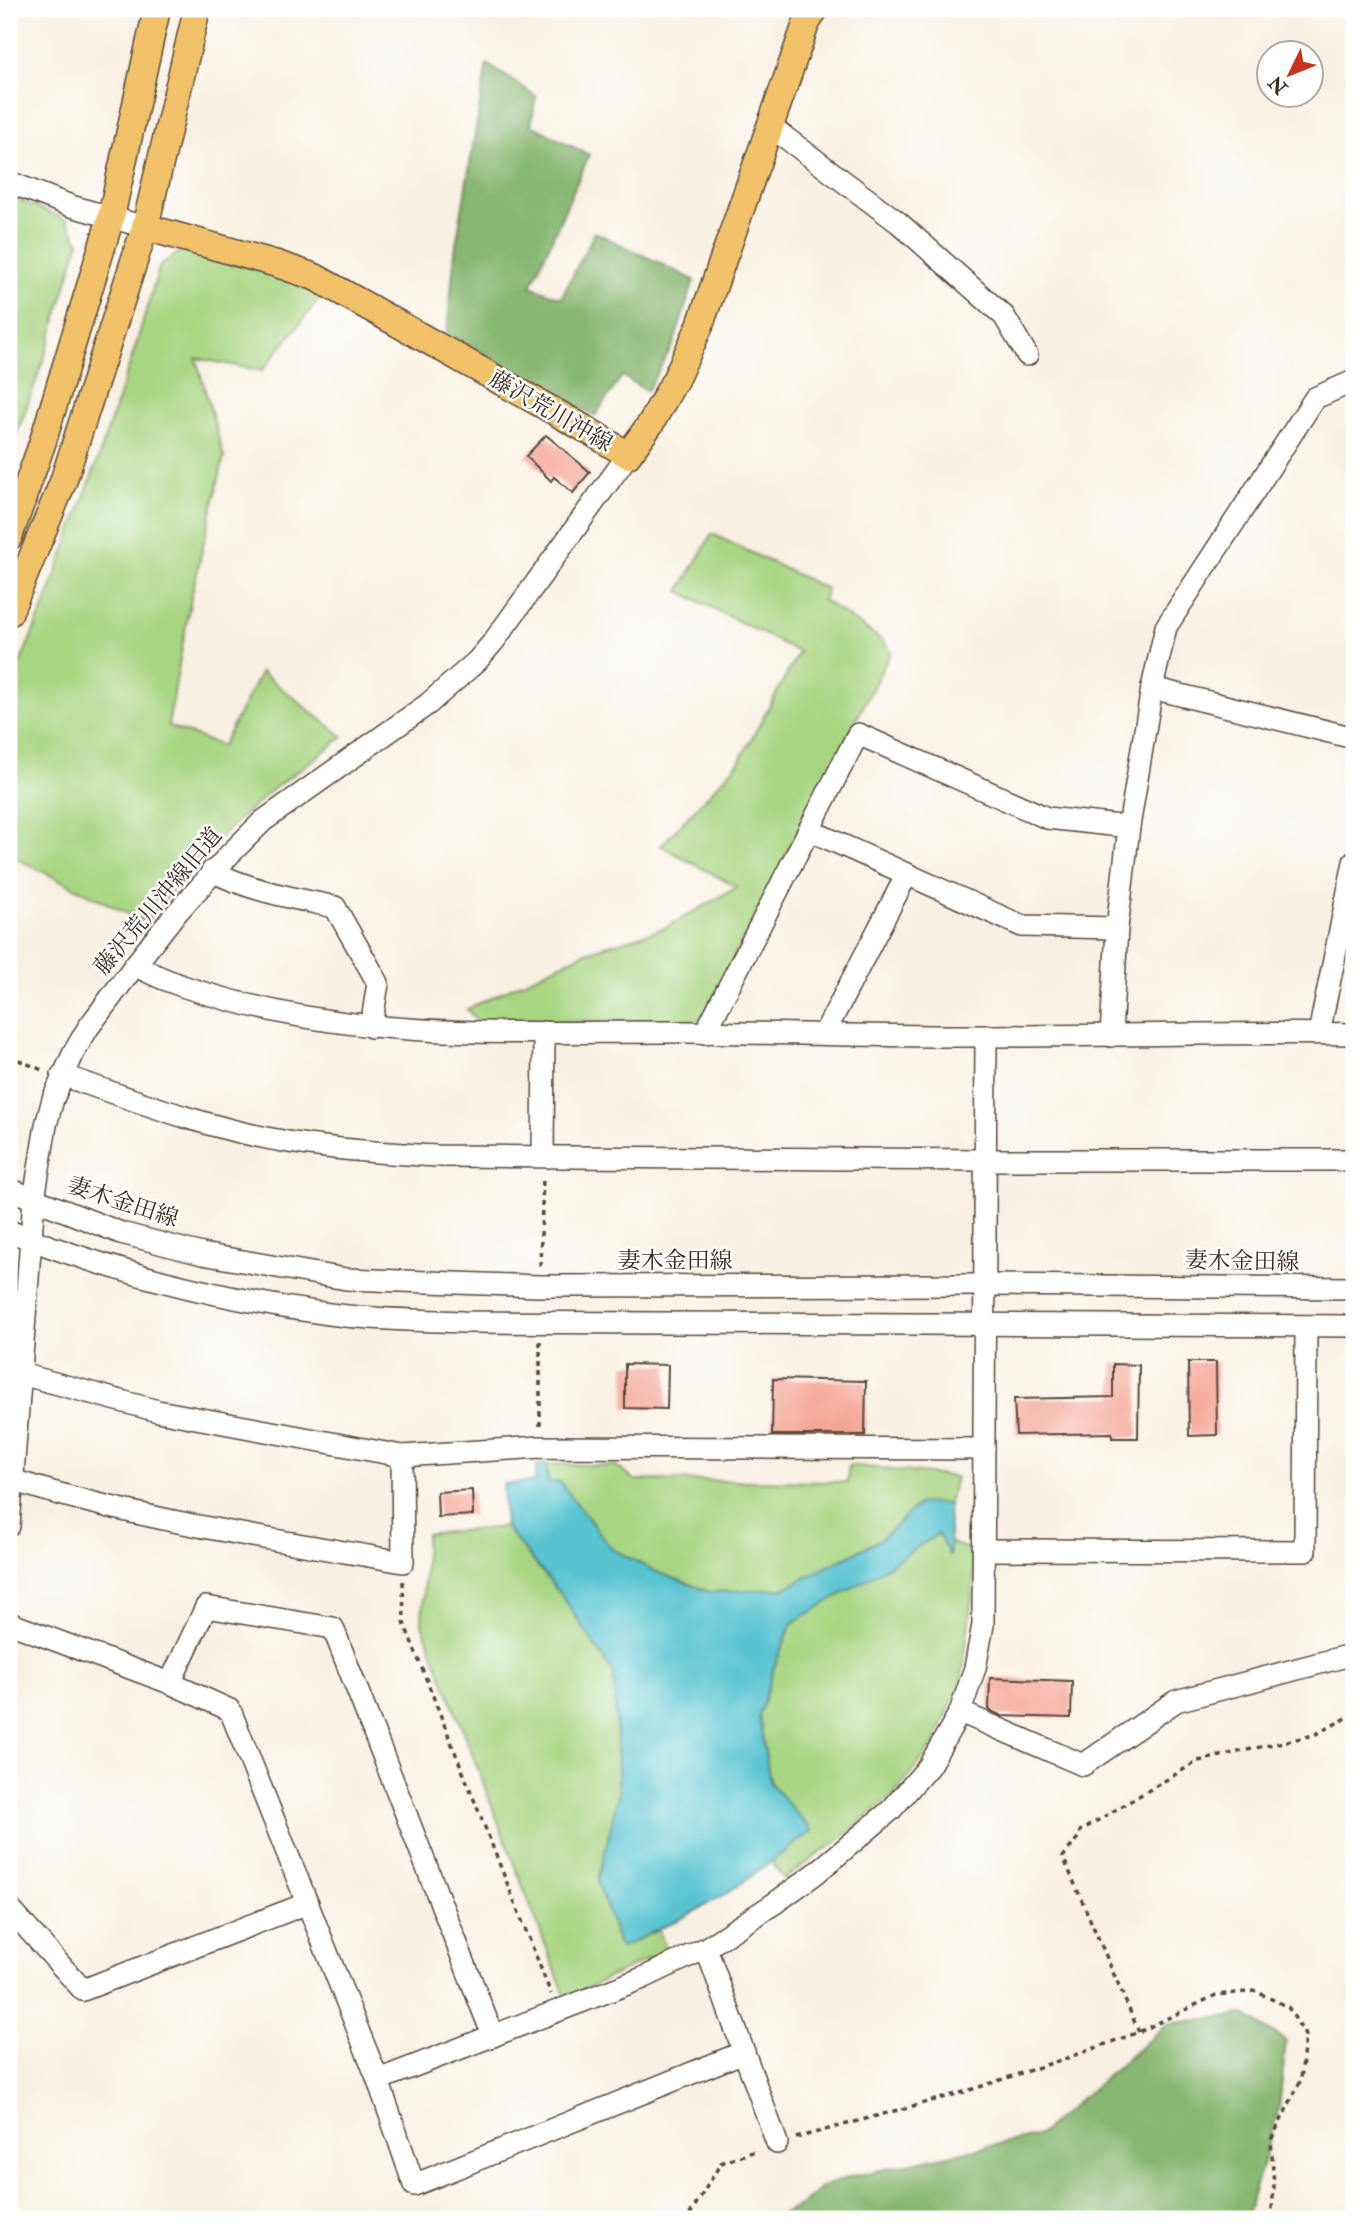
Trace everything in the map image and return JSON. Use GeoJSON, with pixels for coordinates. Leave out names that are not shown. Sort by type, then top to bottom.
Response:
{"type":"FeatureCollection","features":[{"type":"Feature","properties":{"kind":"main road"},"geometry":{"type":"LineString","coordinates":[[9,537],[42,444],[111,217],[157,9]]}},
{"type":"Feature","properties":{"kind":"main road"},"geometry":{"type":"LineString","coordinates":[[9,613],[63,482],[145,227],[197,9]]}},
{"type":"Feature","properties":{"kind":"main road","name":"藤沢荒川沖線"},"geometry":{"type":"LineString","coordinates":[[145,227],[315,277],[628,455],[651,423],[699,328],[806,24],[815,9]]}},
{"type":"Feature","properties":{"kind":"street"},"geometry":{"type":"LineString","coordinates":[[770,126],[899,223],[1003,316],[1027,355]]}},
{"type":"Feature","properties":{"kind":"street"},"geometry":{"type":"LineString","coordinates":[[9,182],[50,199],[145,227]]}},
{"type":"Feature","properties":{"kind":"street"},"geometry":{"type":"LineString","coordinates":[[1111,1036],[1117,928],[1129,827],[1152,688],[1166,627],[1315,398],[1354,381]]}},
{"type":"Feature","properties":{"kind":"street","name":"藤沢荒川沖線旧道"},"geometry":{"type":"LineString","coordinates":[[9,1525],[15,1371],[34,1199],[56,1074],[135,965],[212,871],[263,821],[428,704],[477,661],[486,636],[628,455]]}},
{"type":"Feature","properties":{"kind":"street"},"geometry":{"type":"LineString","coordinates":[[1152,688],[1354,738]]}},
{"type":"Feature","properties":{"kind":"street"},"geometry":{"type":"LineString","coordinates":[[705,1032],[858,734],[1047,818],[1129,827]]}},
{"type":"Feature","properties":{"kind":"street"},"geometry":{"type":"LineString","coordinates":[[808,830],[1022,926],[1117,928]]}},
{"type":"Feature","properties":{"kind":"street"},"geometry":{"type":"LineString","coordinates":[[1319,1033],[1347,926],[1354,862]]}},
{"type":"Feature","properties":{"kind":"street"},"geometry":{"type":"LineString","coordinates":[[212,871],[229,880],[275,895],[335,907],[378,983],[370,1027]]}},
{"type":"Feature","properties":{"kind":"street"},"geometry":{"type":"LineString","coordinates":[[824,1034],[907,874]]}},
{"type":"Feature","properties":{"kind":"street"},"geometry":{"type":"LineString","coordinates":[[135,965],[153,975],[198,992],[265,1010],[370,1027],[452,1033],[705,1032],[986,1037],[1354,1034]]}},
{"type":"Feature","properties":{"kind":"street"},"geometry":{"type":"LineString","coordinates":[[543,1156],[544,1031]]}},
{"type":"Feature","properties":{"kind":"street"},"geometry":{"type":"LineString","coordinates":[[378,2080],[643,1978],[706,1948],[815,1874],[891,1810],[929,1766],[960,1712],[975,1668],[983,1625],[986,1037]]}},
{"type":"Feature","properties":{"kind":"street"},"geometry":{"type":"LineString","coordinates":[[56,1074],[178,1116],[286,1142],[352,1151],[543,1156],[985,1160],[1354,1160]]}},
{"type":"Feature","properties":{"kind":"street","name":"妻木金田線"},"geometry":{"type":"LineString","coordinates":[[9,1189],[121,1233],[202,1254],[346,1279],[539,1286],[1354,1288]]}},
{"type":"Feature","properties":{"kind":"street"},"geometry":{"type":"LineString","coordinates":[[9,1231],[104,1266],[192,1289],[331,1315],[463,1322],[1354,1326]]}},
{"type":"Feature","properties":{"kind":"street"},"geometry":{"type":"LineString","coordinates":[[985,1550],[1305,1551],[1306,1326]]}},
{"type":"Feature","properties":{"kind":"street"},"geometry":{"type":"LineString","coordinates":[[15,1371],[158,1411],[402,1456],[540,1447],[984,1449]]}},
{"type":"Feature","properties":{"kind":"street"},"geometry":{"type":"LineString","coordinates":[[10,1480],[219,1531],[403,1562],[402,1456]]}},
{"type":"Feature","properties":{"kind":"street"},"geometry":{"type":"LineString","coordinates":[[170,1683],[206,1607],[333,1628],[493,2036]]}},
{"type":"Feature","properties":{"kind":"street"},"geometry":{"type":"LineString","coordinates":[[9,1623],[170,1683],[230,1710],[378,2080],[414,2185],[744,2052]]}},
{"type":"Feature","properties":{"kind":"street"},"geometry":{"type":"LineString","coordinates":[[960,1712],[1083,1765],[1176,1701],[1354,1654]]}},
{"type":"Feature","properties":{"kind":"street"},"geometry":{"type":"LineString","coordinates":[[9,1908],[83,1990],[308,1903]]}},
{"type":"Feature","properties":{"kind":"street"},"geometry":{"type":"LineString","coordinates":[[706,1948],[777,2143]]}},
{"type":"Feature","properties":{"kind":"path"},"geometry":{"type":"LineString","coordinates":[[9,1055],[56,1074]]}},
{"type":"Feature","properties":{"kind":"path"},"geometry":{"type":"LineString","coordinates":[[540,1266],[543,1156]]}},
{"type":"Feature","properties":{"kind":"path"},"geometry":{"type":"LineString","coordinates":[[540,1339],[540,1447]]}},
{"type":"Feature","properties":{"kind":"path"},"geometry":{"type":"LineString","coordinates":[[403,1562],[404,1623],[558,2011]]}},
{"type":"Feature","properties":{"kind":"path"},"geometry":{"type":"LineString","coordinates":[[1139,2032],[1063,1857],[1080,1835],[1080,1831],[1198,1761],[1314,1735],[1354,1714]]}},
{"type":"Feature","properties":{"kind":"path"},"geometry":{"type":"LineString","coordinates":[[681,2219],[689,2216],[721,2163],[777,2143],[964,2091],[1139,2032],[1216,1995],[1255,1991],[1288,2007],[1305,2035],[1301,2080],[1271,2140],[1274,2187],[1271,2219]]}},
{"type":"Feature","properties":{"kind":"green space"},"geometry":{"type":"Polygon","coordinates":[[[487,64],[536,96],[531,125],[589,155],[531,286],[561,298],[595,232],[694,280],[674,343],[647,391],[622,376],[595,416],[447,333],[455,251],[487,64]]]}},
{"type":"Feature","properties":{"kind":"green space"},"geometry":{"type":"Polygon","coordinates":[[[9,196],[67,220],[79,242],[46,353],[9,456],[9,196]]]}},
{"type":"Feature","properties":{"kind":"green space"},"geometry":{"type":"Polygon","coordinates":[[[185,249],[293,281],[321,297],[262,371],[196,358],[224,457],[191,597],[168,726],[222,746],[261,672],[343,737],[268,793],[211,845],[145,922],[9,855],[9,689],[44,607],[98,459],[160,265],[185,249]]]}},
{"type":"Feature","properties":{"kind":"green space"},"geometry":{"type":"Polygon","coordinates":[[[712,534],[827,589],[823,600],[883,641],[891,652],[702,1020],[479,1023],[467,1009],[586,952],[665,928],[737,887],[661,846],[739,762],[799,652],[679,591],[712,534]]]}},
{"type":"Feature","properties":{"kind":"green space"},"geometry":{"type":"Polygon","coordinates":[[[546,1464],[616,1466],[634,1480],[847,1482],[849,1465],[956,1477],[948,1504],[920,1504],[880,1540],[783,1589],[710,1592],[654,1571],[611,1549],[560,1482],[548,1483],[546,1464]]]}},
{"type":"Feature","properties":{"kind":"green space"},"geometry":{"type":"Polygon","coordinates":[[[505,1527],[560,1593],[614,1674],[619,1791],[598,1882],[620,1947],[658,1930],[667,1950],[566,1998],[422,1624],[426,1534],[505,1527]]]}},
{"type":"Feature","properties":{"kind":"green space"},"geometry":{"type":"Polygon","coordinates":[[[938,1533],[950,1553],[949,1542],[971,1550],[975,1572],[962,1677],[936,1741],[894,1795],[840,1839],[784,1879],[771,1862],[812,1831],[770,1783],[759,1716],[774,1667],[792,1623],[938,1533]]]}},
{"type":"Feature","properties":{"kind":"green space"},"geometry":{"type":"Polygon","coordinates":[[[1243,2014],[1286,2041],[1279,2108],[1246,2219],[778,2219],[800,2206],[822,2187],[849,2177],[1039,2135],[1167,2024],[1243,2014]]]}},
{"type":"Feature","properties":{"kind":"water"},"geometry":{"type":"Polygon","coordinates":[[[546,1464],[548,1483],[560,1482],[612,1549],[654,1571],[710,1592],[783,1589],[880,1540],[920,1503],[948,1504],[950,1556],[938,1534],[792,1623],[774,1667],[759,1716],[770,1783],[812,1831],[729,1892],[620,1948],[598,1882],[619,1791],[614,1674],[560,1593],[505,1527],[503,1484],[535,1482],[537,1465],[546,1464]]]}},
{"type":"Feature","properties":{"kind":"building"},"geometry":{"type":"Polygon","coordinates":[[[546,435],[590,472],[573,493],[554,477],[551,481],[526,456],[546,435]]]}},
{"type":"Feature","properties":{"kind":"building"},"geometry":{"type":"Polygon","coordinates":[[[1188,1362],[1216,1362],[1217,1435],[1189,1436],[1188,1362]]]}},
{"type":"Feature","properties":{"kind":"building"},"geometry":{"type":"Polygon","coordinates":[[[625,1364],[668,1365],[667,1409],[625,1408],[625,1364]]]}},
{"type":"Feature","properties":{"kind":"building"},"geometry":{"type":"Polygon","coordinates":[[[1113,1364],[1139,1365],[1138,1438],[1112,1438],[1112,1433],[1016,1435],[1014,1399],[1113,1397],[1113,1364]]]}},
{"type":"Feature","properties":{"kind":"building"},"geometry":{"type":"Polygon","coordinates":[[[773,1379],[866,1381],[865,1435],[772,1435],[773,1379]]]}},
{"type":"Feature","properties":{"kind":"building"},"geometry":{"type":"Polygon","coordinates":[[[472,1490],[473,1515],[438,1517],[437,1492],[472,1490]]]}},
{"type":"Feature","properties":{"kind":"building"},"geometry":{"type":"Polygon","coordinates":[[[990,1678],[1072,1681],[1071,1718],[1002,1716],[989,1710],[990,1678]]]}}]}
